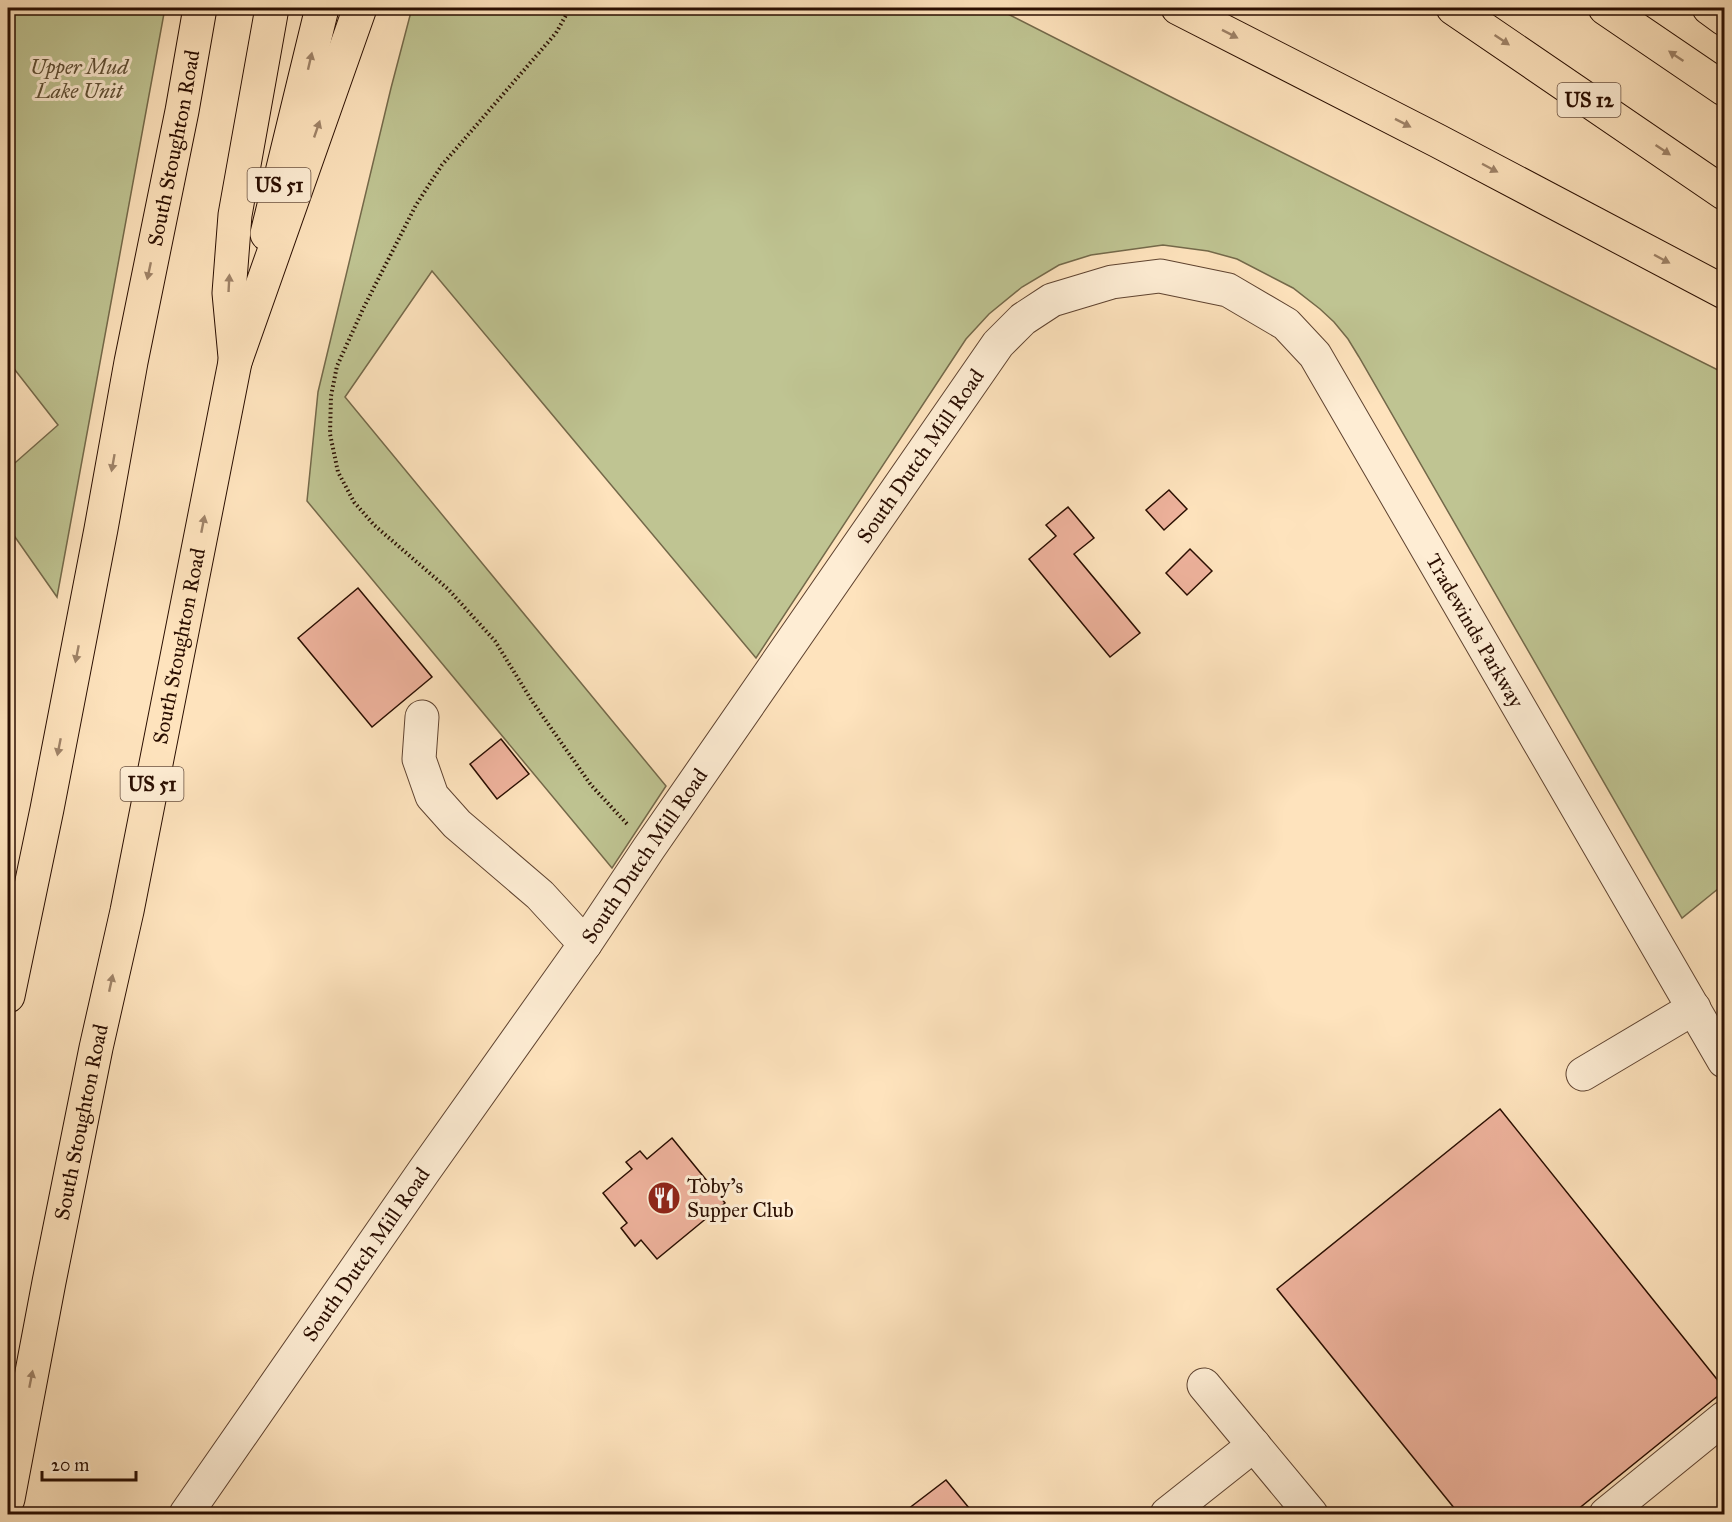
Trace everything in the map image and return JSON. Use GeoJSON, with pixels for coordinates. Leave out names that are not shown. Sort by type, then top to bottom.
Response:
{"type":"FeatureCollection","features":[{"type":"Feature","properties":{"kind":"main road","name":"South Stoughton Road"},"geometry":{"type":"LineString","coordinates":[[8,996],[47,809],[101,529],[130,362],[182,111],[200,8]]}},
{"type":"Feature","properties":{"kind":"main road"},"geometry":{"type":"LineString","coordinates":[[235,362],[229,293],[235,215],[272,8]]}},
{"type":"Feature","properties":{"kind":"main road","name":"South Stoughton Road"},"geometry":{"type":"LineString","coordinates":[[8,1499],[96,1048],[127,911],[235,362],[322,8]]}},
{"type":"Feature","properties":{"kind":"main road"},"geometry":{"type":"LineString","coordinates":[[235,362],[360,8]]}},
{"type":"Feature","properties":{"kind":"main road"},"geometry":{"type":"LineString","coordinates":[[1178,8],[1725,292]]}},
{"type":"Feature","properties":{"kind":"main road","name":"US 12"},"geometry":{"type":"LineString","coordinates":[[1453,8],[1725,192]]}},
{"type":"Feature","properties":{"kind":"main road"},"geometry":{"type":"LineString","coordinates":[[1605,8],[1725,89]]}},
{"type":"Feature","properties":{"kind":"main road"},"geometry":{"type":"LineString","coordinates":[[1709,8],[1725,20]]}},
{"type":"Feature","properties":{"kind":"street","name":"South Dutch Mill Road"},"geometry":{"type":"LineString","coordinates":[[186,1515],[424,1171],[585,944],[998,344],[1023,319],[1052,300],[1112,282],[1160,276]]}},
{"type":"Feature","properties":{"kind":"street","name":"Tradewinds Parkway"},"geometry":{"type":"LineString","coordinates":[[1160,276],[1228,290],[1286,324],[1315,355],[1725,1061]]}},
{"type":"Feature","properties":{"kind":"street"},"geometry":{"type":"LineString","coordinates":[[422,717],[419,759],[432,796],[457,824],[540,895],[585,944]]}},
{"type":"Feature","properties":{"kind":"street"},"geometry":{"type":"LineString","coordinates":[[1583,1074],[1694,1008]]}},
{"type":"Feature","properties":{"kind":"street"},"geometry":{"type":"LineString","coordinates":[[1204,1385],[1311,1515]]}},
{"type":"Feature","properties":{"kind":"street"},"geometry":{"type":"LineString","coordinates":[[1606,1515],[1725,1418]]}},
{"type":"Feature","properties":{"kind":"street"},"geometry":{"type":"LineString","coordinates":[[1167,1515],[1254,1445]]}},
{"type":"Feature","properties":{"kind":"path"},"geometry":{"type":"LineString","coordinates":[[570,8],[556,33],[442,165],[416,205],[337,366],[332,396],[330,434],[338,472],[354,502],[374,525],[448,589],[495,641],[532,701],[591,785],[649,848]]}},
{"type":"Feature","properties":{"kind":"green space","name":"Upper Mud Lake Unit"},"geometry":{"type":"Polygon","coordinates":[[[8,8],[165,8],[57,597],[8,527],[8,469],[58,425],[8,361],[8,8]]]}},
{"type":"Feature","properties":{"kind":"green space"},"geometry":{"type":"Polygon","coordinates":[[[412,8],[996,8],[1724,373],[1724,884],[1682,918],[1359,357],[1334,322],[1293,288],[1237,259],[1208,251],[1163,245],[1091,255],[1059,265],[1022,287],[989,314],[966,339],[756,658],[432,271],[345,397],[666,786],[612,868],[307,501],[318,392],[412,8]]]}},
{"type":"Feature","properties":{"kind":"building"},"geometry":{"type":"Polygon","coordinates":[[[1169,490],[1187,509],[1164,530],[1146,510],[1169,490]]]}},
{"type":"Feature","properties":{"kind":"building"},"geometry":{"type":"Polygon","coordinates":[[[1068,507],[1094,538],[1074,554],[1140,633],[1110,657],[1029,559],[1056,536],[1046,525],[1068,507]]]}},
{"type":"Feature","properties":{"kind":"building"},"geometry":{"type":"Polygon","coordinates":[[[1190,549],[1212,571],[1187,595],[1166,573],[1190,549]]]}},
{"type":"Feature","properties":{"kind":"building"},"geometry":{"type":"Polygon","coordinates":[[[358,588],[432,677],[372,727],[298,638],[358,588]]]}},
{"type":"Feature","properties":{"kind":"building"},"geometry":{"type":"Polygon","coordinates":[[[501,739],[529,774],[497,799],[470,764],[501,739]]]}},
{"type":"Feature","properties":{"kind":"building"},"geometry":{"type":"Polygon","coordinates":[[[1500,1109],[1724,1388],[1724,1391],[1572,1514],[1459,1514],[1277,1289],[1500,1109]]]}},
{"type":"Feature","properties":{"kind":"building","name":"Toby's Supper Club"},"geometry":{"type":"Polygon","coordinates":[[[672,1138],[725,1203],[657,1259],[641,1240],[635,1246],[621,1228],[627,1223],[603,1193],[632,1169],[626,1162],[640,1151],[647,1159],[672,1138]]]}},
{"type":"Feature","properties":{"kind":"building"},"geometry":{"type":"Polygon","coordinates":[[[946,1480],[974,1514],[913,1514],[908,1509],[946,1480]]]}},
{"type":"Feature","properties":{"kind":"place","name":"Toby's Supper Club"},"geometry":{"type":"Point","coordinates":[664,1198]}}]}
